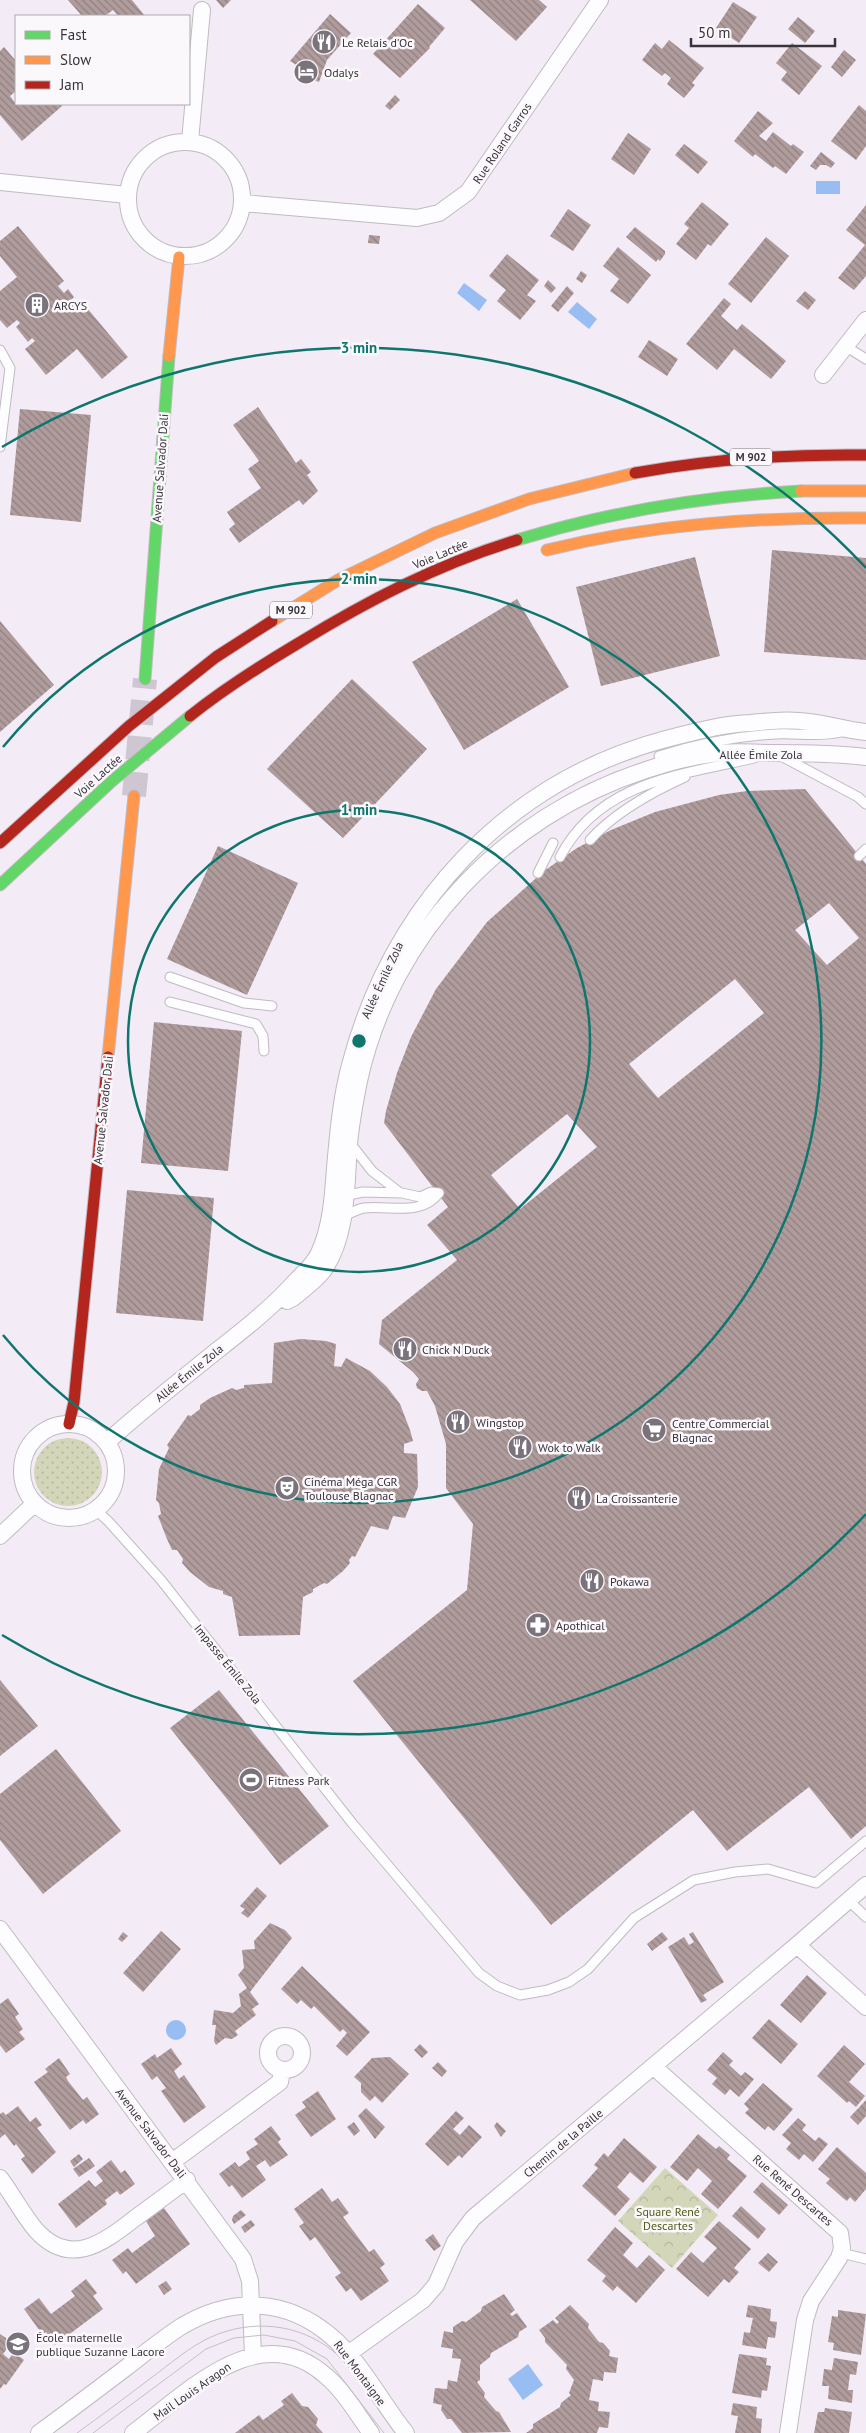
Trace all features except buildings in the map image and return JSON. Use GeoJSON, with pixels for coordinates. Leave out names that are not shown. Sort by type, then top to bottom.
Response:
{"type":"FeatureCollection","features":[{"type":"Feature","properties":{"kind":"main road","name":"Avenue Salvador Dali"},"geometry":{"type":"LineString","coordinates":[[145,679],[172,305],[179,257]]}},
{"type":"Feature","properties":{"kind":"main road","name":"Voie Lactée"},"geometry":{"type":"LineString","coordinates":[[0,843],[129,726],[216,657],[338,580],[435,533],[529,499],[636,472],[727,459],[804,454],[866,455]]}},
{"type":"Feature","properties":{"kind":"main road","name":"Voie Lactée"},"geometry":{"type":"LineString","coordinates":[[0,885],[149,749],[232,684],[326,626],[417,578],[472,554],[523,538],[588,520],[669,504],[759,494],[866,491]]}},
{"type":"Feature","properties":{"kind":"main road"},"geometry":{"type":"LineString","coordinates":[[540,552],[646,529],[709,522],[811,517],[866,518]]}},
{"type":"Feature","properties":{"kind":"main road"},"geometry":{"type":"LineString","coordinates":[[417,578],[432,587]]}},
{"type":"Feature","properties":{"kind":"main road","name":"Avenue Salvador Dali"},"geometry":{"type":"LineString","coordinates":[[68,1424],[74,1402],[134,796]]}},
{"type":"Feature","properties":{"kind":"street","name":"Rue Roland Garros"},"geometry":{"type":"LineString","coordinates":[[243,203],[417,218],[439,213],[468,192],[600,0]]}},
{"type":"Feature","properties":{"kind":"street"},"geometry":{"type":"LineString","coordinates":[[190,141],[202,10]]}},
{"type":"Feature","properties":{"kind":"street"},"geometry":{"type":"LineString","coordinates":[[190,141],[218,152],[230,162],[240,182],[243,203],[236,225],[222,244],[202,254],[179,257],[158,250],[140,236],[130,217],[127,195],[133,173],[148,155],[167,144],[190,141]]}},
{"type":"Feature","properties":{"kind":"street"},"geometry":{"type":"LineString","coordinates":[[0,182],[127,195]]}},
{"type":"Feature","properties":{"kind":"street"},"geometry":{"type":"LineString","coordinates":[[823,375],[866,320]]}},
{"type":"Feature","properties":{"kind":"street","name":"Allée Émile Zola"},"geometry":{"type":"LineString","coordinates":[[273,1306],[293,1298],[322,1271],[332,1255],[342,1218],[339,1197],[340,1121],[349,1068],[368,1024],[387,963],[422,906],[448,874],[491,831],[525,800],[593,764],[633,748],[712,727],[775,722],[808,722],[866,732]]}},
{"type":"Feature","properties":{"kind":"street"},"geometry":{"type":"LineString","coordinates":[[613,781],[632,755],[633,748]]}},
{"type":"Feature","properties":{"kind":"street","name":"Allée Émile Zola"},"geometry":{"type":"LineString","coordinates":[[500,850],[564,804],[613,781],[666,764],[722,752],[843,754],[866,757]]}},
{"type":"Feature","properties":{"kind":"street","name":"Allée Émile Zola"},"geometry":{"type":"LineString","coordinates":[[107,1442],[273,1306],[311,1266],[319,1254],[339,1197],[350,1142],[368,1024],[430,922],[470,878],[500,850],[532,812],[525,800]]}},
{"type":"Feature","properties":{"kind":"street"},"geometry":{"type":"LineString","coordinates":[[68,1424],[89,1428],[107,1442],[113,1453],[116,1465],[116,1478],[113,1490],[96,1510],[81,1517],[64,1518],[48,1513],[35,1503],[27,1492],[23,1479],[22,1465],[26,1452],[33,1441],[43,1432],[55,1426],[68,1424]]}},
{"type":"Feature","properties":{"kind":"street"},"geometry":{"type":"LineString","coordinates":[[0,1536],[35,1503]]}},
{"type":"Feature","properties":{"kind":"street","name":"Chemin de la Paille"},"geometry":{"type":"LineString","coordinates":[[348,2354],[423,2300],[436,2285],[455,2242],[473,2218],[654,2067],[682,2040],[797,1946],[866,1885]]}},
{"type":"Feature","properties":{"kind":"street","name":"Avenue Salvador Dali"},"geometry":{"type":"LineString","coordinates":[[0,1929],[244,2258],[250,2281],[253,2355]]}},
{"type":"Feature","properties":{"kind":"street"},"geometry":{"type":"LineString","coordinates":[[797,1946],[866,2007]]}},
{"type":"Feature","properties":{"kind":"street","name":"Rue René Descartes"},"geometry":{"type":"LineString","coordinates":[[654,2067],[834,2226],[842,2240],[841,2253]]}},
{"type":"Feature","properties":{"kind":"street"},"geometry":{"type":"LineString","coordinates":[[172,2162],[280,2082],[282,2071]]}},
{"type":"Feature","properties":{"kind":"street"},"geometry":{"type":"LineString","coordinates":[[0,2178],[35,2229],[50,2242],[66,2249],[82,2250],[106,2240],[187,2180]]}},
{"type":"Feature","properties":{"kind":"street"},"geometry":{"type":"LineString","coordinates":[[788,2433],[805,2320],[812,2302],[841,2253]]}},
{"type":"Feature","properties":{"kind":"street"},"geometry":{"type":"LineString","coordinates":[[39,2433],[183,2326],[215,2312],[251,2304]]}},
{"type":"Feature","properties":{"kind":"street","name":"Rue Montaigne"},"geometry":{"type":"LineString","coordinates":[[251,2304],[283,2309],[310,2321],[332,2337],[348,2354],[406,2433]]}},
{"type":"Feature","properties":{"kind":"street"},"geometry":{"type":"LineString","coordinates":[[253,2355],[272,2353],[289,2355],[311,2364],[334,2383],[372,2433]]}},
{"type":"Feature","properties":{"kind":"street","name":"Mail Louis Aragon"},"geometry":{"type":"LineString","coordinates":[[140,2431],[219,2370],[253,2355]]}},
{"type":"Feature","properties":{"kind":"lane"},"geometry":{"type":"LineString","coordinates":[[845,346],[866,359]]}},
{"type":"Feature","properties":{"kind":"lane"},"geometry":{"type":"LineString","coordinates":[[0,350],[10,368],[0,447]]}},
{"type":"Feature","properties":{"kind":"lane"},"geometry":{"type":"LineString","coordinates":[[775,722],[788,734]]}},
{"type":"Feature","properties":{"kind":"lane"},"geometry":{"type":"LineString","coordinates":[[659,756],[726,739],[788,734],[829,734],[846,730]]}},
{"type":"Feature","properties":{"kind":"lane"},"geometry":{"type":"LineString","coordinates":[[560,857],[568,842],[595,813],[624,793],[655,780],[775,753],[858,797],[866,804]]}},
{"type":"Feature","properties":{"kind":"lane"},"geometry":{"type":"LineString","coordinates":[[590,840],[598,830],[650,795],[698,771]]}},
{"type":"Feature","properties":{"kind":"lane"},"geometry":{"type":"LineString","coordinates":[[538,873],[552,843]]}},
{"type":"Feature","properties":{"kind":"lane"},"geometry":{"type":"LineString","coordinates":[[422,906],[427,909],[430,922]]}},
{"type":"Feature","properties":{"kind":"lane"},"geometry":{"type":"LineString","coordinates":[[170,977],[244,1003],[272,1006]]}},
{"type":"Feature","properties":{"kind":"lane"},"geometry":{"type":"LineString","coordinates":[[170,1002],[256,1024],[263,1036],[264,1051]]}},
{"type":"Feature","properties":{"kind":"lane"},"geometry":{"type":"LineString","coordinates":[[350,1142],[372,1171],[402,1193]]}},
{"type":"Feature","properties":{"kind":"lane"},"geometry":{"type":"LineString","coordinates":[[339,1197],[363,1192],[402,1193],[420,1197],[431,1192],[439,1193],[423,1206],[403,1209],[362,1208],[342,1218]]}},
{"type":"Feature","properties":{"kind":"lane","name":"Impasse Émile Zola"},"geometry":{"type":"LineString","coordinates":[[96,1510],[161,1580],[352,1823],[479,1973],[497,1986],[520,1995],[548,1990],[569,1982],[588,1969],[634,1918],[694,1880],[735,1872],[768,1869],[816,1883],[866,1841]]}},
{"type":"Feature","properties":{"kind":"lane"},"geometry":{"type":"LineString","coordinates":[[848,1900],[866,1917]]}},
{"type":"Feature","properties":{"kind":"lane"},"geometry":{"type":"LineString","coordinates":[[841,2253],[866,2259]]}},
{"type":"Feature","properties":{"kind":"green space"},"geometry":{"type":"Polygon","coordinates":[[[68,1438],[81,1441],[92,1448],[99,1459],[102,1472],[99,1485],[92,1496],[81,1503],[68,1506],[55,1503],[44,1496],[37,1485],[34,1472],[37,1459],[44,1448],[55,1441],[68,1438]]]}},
{"type":"Feature","properties":{"kind":"green space","name":"Square René Descartes"},"geometry":{"type":"Polygon","coordinates":[[[665,2168],[718,2215],[672,2268],[618,2221],[665,2168]]]}},
{"type":"Feature","properties":{"kind":"water"},"geometry":{"type":"Polygon","coordinates":[[[816,181],[840,181],[840,194],[816,194],[816,181]]]}},
{"type":"Feature","properties":{"kind":"water"},"geometry":{"type":"Polygon","coordinates":[[[464,283],[487,300],[479,311],[457,293],[464,283]]]}},
{"type":"Feature","properties":{"kind":"water"},"geometry":{"type":"Polygon","coordinates":[[[577,302],[597,319],[589,329],[568,312],[577,302]]]}},
{"type":"Feature","properties":{"kind":"water"},"geometry":{"type":"Polygon","coordinates":[[[176,2020],[183,2023],[186,2030],[183,2037],[176,2040],[169,2037],[166,2030],[169,2023],[176,2020]]]}},
{"type":"Feature","properties":{"kind":"water"},"geometry":{"type":"Polygon","coordinates":[[[528,2364],[543,2385],[523,2400],[508,2379],[528,2364]]]}},
{"type":"Feature","properties":{"kind":"tunnel"},"geometry":{"type":"LineString","coordinates":[[134,796],[145,679]]}},
{"type":"Feature","properties":{"kind":"tram line"},"geometry":{"type":"LineString","coordinates":[[77,2433],[195,2346],[226,2331],[258,2326],[274,2327],[305,2334],[333,2351],[358,2379],[395,2433]]}},
{"type":"Feature","properties":{"kind":"tram line"},"geometry":{"type":"LineString","coordinates":[[93,2433],[206,2349],[234,2338],[264,2335],[295,2341],[327,2359],[384,2433]]}},
{"type":"Feature","properties":{"kind":"traffic: fast"},"geometry":{"type":"LineString","coordinates":[[145,679],[169,356]]}},
{"type":"Feature","properties":{"kind":"traffic: fast"},"geometry":{"type":"LineString","coordinates":[[517,540],[587,521],[658,507],[693,501],[801,491]]}},
{"type":"Feature","properties":{"kind":"traffic: fast"},"geometry":{"type":"LineString","coordinates":[[0,885],[112,781],[190,716]]}},
{"type":"Feature","properties":{"kind":"traffic: slow"},"geometry":{"type":"LineString","coordinates":[[169,356],[179,257]]}},
{"type":"Feature","properties":{"kind":"traffic: slow"},"geometry":{"type":"LineString","coordinates":[[272,621],[338,580],[435,533],[529,499],[635,473]]}},
{"type":"Feature","properties":{"kind":"traffic: slow"},"geometry":{"type":"LineString","coordinates":[[801,491],[866,491]]}},
{"type":"Feature","properties":{"kind":"traffic: slow"},"geometry":{"type":"LineString","coordinates":[[547,550],[626,534],[705,524],[785,519],[866,518]]}},
{"type":"Feature","properties":{"kind":"traffic: slow"},"geometry":{"type":"LineString","coordinates":[[108,1057],[134,796]]}},
{"type":"Feature","properties":{"kind":"traffic: jam"},"geometry":{"type":"LineString","coordinates":[[635,473],[750,458],[866,455]]}},
{"type":"Feature","properties":{"kind":"traffic: jam"},"geometry":{"type":"LineString","coordinates":[[190,716],[229,687],[269,661],[350,613],[431,572],[517,540]]}},
{"type":"Feature","properties":{"kind":"traffic: jam"},"geometry":{"type":"LineString","coordinates":[[0,843],[129,726],[216,657],[272,621]]}},
{"type":"Feature","properties":{"kind":"traffic: jam"},"geometry":{"type":"LineString","coordinates":[[69,1424],[74,1402],[108,1057]]}},
{"type":"Feature","properties":{"kind":"place","name":"Le Relais d'Oc"},"geometry":{"type":"Point","coordinates":[324,42]}},
{"type":"Feature","properties":{"kind":"place","name":"Odalys"},"geometry":{"type":"Point","coordinates":[306,72]}},
{"type":"Feature","properties":{"kind":"place","name":"ARCYS"},"geometry":{"type":"Point","coordinates":[37,305]}},
{"type":"Feature","properties":{"kind":"place","name":"Chick N Duck"},"geometry":{"type":"Point","coordinates":[405,1349]}},
{"type":"Feature","properties":{"kind":"place","name":"Wingstop"},"geometry":{"type":"Point","coordinates":[458,1422]}},
{"type":"Feature","properties":{"kind":"place","name":"Centre Commercial Blagnac"},"geometry":{"type":"Point","coordinates":[654,1430]}},
{"type":"Feature","properties":{"kind":"place","name":"Wok to Walk"},"geometry":{"type":"Point","coordinates":[520,1447]}},
{"type":"Feature","properties":{"kind":"place","name":"Cinéma Méga CGR Toulouse Blagnac"},"geometry":{"type":"Point","coordinates":[287,1488]}},
{"type":"Feature","properties":{"kind":"place","name":"La Croissanterie"},"geometry":{"type":"Point","coordinates":[579,1498]}},
{"type":"Feature","properties":{"kind":"place","name":"Pokawa"},"geometry":{"type":"Point","coordinates":[592,1581]}},
{"type":"Feature","properties":{"kind":"place","name":"Apothical"},"geometry":{"type":"Point","coordinates":[538,1625]}},
{"type":"Feature","properties":{"kind":"place","name":"Fitness Park"},"geometry":{"type":"Point","coordinates":[251,1780]}},
{"type":"Feature","properties":{"kind":"place","name":"École maternelle publique Suzanne Lacore"},"geometry":{"type":"Point","coordinates":[18,2344]}}]}
